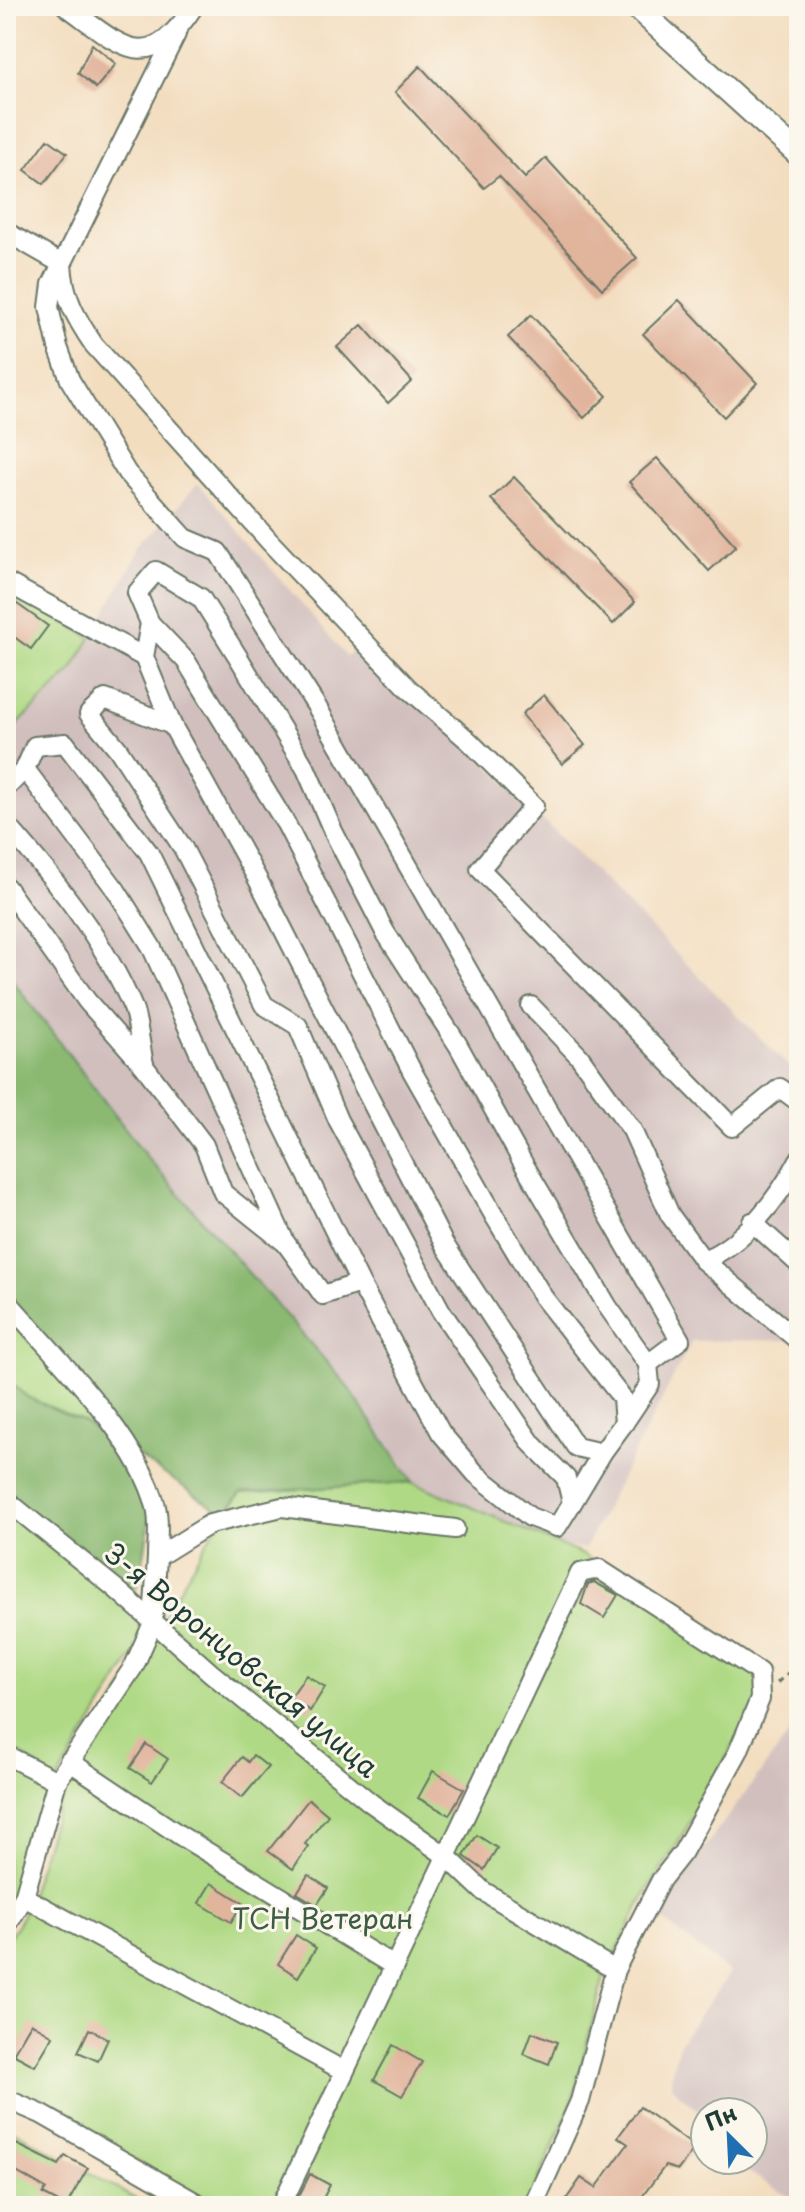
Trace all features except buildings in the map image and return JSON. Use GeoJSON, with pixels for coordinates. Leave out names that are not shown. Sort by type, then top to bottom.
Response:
{"type":"FeatureCollection","features":[{"type":"Feature","properties":{"kind":"main road"},"geometry":{"type":"LineString","coordinates":[[635,6],[799,155]]}},
{"type":"Feature","properties":{"kind":"street"},"geometry":{"type":"LineString","coordinates":[[66,6],[160,69]]}},
{"type":"Feature","properties":{"kind":"street"},"geometry":{"type":"LineString","coordinates":[[194,6],[176,34],[52,284],[49,307],[58,347],[70,380],[127,473],[185,538],[218,552],[317,707],[680,1340],[648,1364]]}},
{"type":"Feature","properties":{"kind":"street"},"geometry":{"type":"LineString","coordinates":[[131,49],[150,50],[176,34]]}},
{"type":"Feature","properties":{"kind":"street"},"geometry":{"type":"LineString","coordinates":[[6,232],[62,264]]}},
{"type":"Feature","properties":{"kind":"street"},"geometry":{"type":"LineString","coordinates":[[62,264],[64,292],[73,315],[94,345],[270,542],[409,689],[470,742],[534,806],[480,869],[732,1127],[780,1088],[799,1102]]}},
{"type":"Feature","properties":{"kind":"street"},"geometry":{"type":"LineString","coordinates":[[6,788],[25,769],[35,746],[65,743],[149,853],[360,1283],[441,1433],[476,1474],[530,1517],[557,1527],[602,1453],[624,1423],[650,1384],[648,1364],[608,1307],[537,1188],[458,1045],[385,932],[306,769],[201,598],[156,571],[137,593],[150,623],[186,661],[286,824],[412,1071],[543,1297],[622,1398],[624,1423]]}},
{"type":"Feature","properties":{"kind":"street"},"geometry":{"type":"LineString","coordinates":[[6,582],[144,657]]}},
{"type":"Feature","properties":{"kind":"street"},"geometry":{"type":"LineString","coordinates":[[150,623],[144,657],[172,725],[258,880],[415,1191],[469,1284],[576,1447],[602,1453]]}},
{"type":"Feature","properties":{"kind":"street"},"geometry":{"type":"LineString","coordinates":[[172,725],[105,699],[89,714],[118,749],[183,848],[264,1005],[298,1026],[338,1120],[441,1311],[532,1444],[566,1478],[572,1503]]}},
{"type":"Feature","properties":{"kind":"street"},"geometry":{"type":"LineString","coordinates":[[25,769],[116,890],[151,946],[285,1242],[323,1295],[360,1283]]}},
{"type":"Feature","properties":{"kind":"street"},"geometry":{"type":"LineString","coordinates":[[6,824],[47,870],[103,953],[133,1010],[144,1066]]}},
{"type":"Feature","properties":{"kind":"street"},"geometry":{"type":"LineString","coordinates":[[6,887],[87,1001],[144,1066],[204,1145],[223,1193],[285,1242]]}},
{"type":"Feature","properties":{"kind":"street"},"geometry":{"type":"LineString","coordinates":[[298,1026],[312,990]]}},
{"type":"Feature","properties":{"kind":"street"},"geometry":{"type":"LineString","coordinates":[[531,1006],[579,1056],[632,1130],[670,1215],[730,1281],[799,1341]]}},
{"type":"Feature","properties":{"kind":"street"},"geometry":{"type":"LineString","coordinates":[[711,1257],[794,1183],[799,1160]]}},
{"type":"Feature","properties":{"kind":"street"},"geometry":{"type":"LineString","coordinates":[[752,1222],[799,1264]]}},
{"type":"Feature","properties":{"kind":"street"},"geometry":{"type":"LineString","coordinates":[[6,1300],[82,1387],[132,1452],[157,1508],[153,1623],[134,1666],[57,1781],[24,1897],[6,1927]]}},
{"type":"Feature","properties":{"kind":"street","name":"3-я Воронцовская улица"},"geometry":{"type":"LineString","coordinates":[[6,1500],[371,1803],[446,1856],[483,1891],[615,1970]]}},
{"type":"Feature","properties":{"kind":"street"},"geometry":{"type":"LineString","coordinates":[[157,1557],[210,1524],[282,1507],[455,1529]]}},
{"type":"Feature","properties":{"kind":"street"},"geometry":{"type":"LineString","coordinates":[[281,2206],[580,1573],[599,1569],[759,1672],[760,1699],[738,1752],[683,1852],[661,1880],[615,1970],[580,2101],[533,2206]]}},
{"type":"Feature","properties":{"kind":"street"},"geometry":{"type":"LineString","coordinates":[[6,1755],[57,1781]]}},
{"type":"Feature","properties":{"kind":"street"},"geometry":{"type":"LineString","coordinates":[[69,1761],[181,1836],[394,1966]]}},
{"type":"Feature","properties":{"kind":"street"},"geometry":{"type":"LineString","coordinates":[[24,1897],[344,2071]]}},
{"type":"Feature","properties":{"kind":"street"},"geometry":{"type":"LineString","coordinates":[[6,2099],[54,2121],[202,2206]]}},
{"type":"Feature","properties":{"kind":"path"},"geometry":{"type":"LineString","coordinates":[[760,1699],[799,1663]]}},
{"type":"Feature","properties":{"kind":"shaded area"},"geometry":{"type":"Polygon","coordinates":[[[198,483],[346,656],[366,642],[799,1077],[799,1340],[692,1341],[584,1549],[536,1543],[413,1482],[345,1383],[147,1157],[6,972],[6,737],[70,673],[140,551],[198,483]]]}},
{"type":"Feature","properties":{"kind":"shaded area"},"geometry":{"type":"Polygon","coordinates":[[[799,1721],[799,2203],[755,2176],[769,2176],[769,2096],[689,2096],[689,2102],[671,2086],[672,2069],[680,2042],[730,1973],[655,1914],[799,1721]]]}},
{"type":"Feature","properties":{"kind":"green space"},"geometry":{"type":"Polygon","coordinates":[[[6,585],[91,638],[70,673],[6,736],[6,585]]]}},
{"type":"Feature","properties":{"kind":"green space"},"geometry":{"type":"Polygon","coordinates":[[[6,972],[147,1157],[345,1383],[413,1482],[241,1493],[224,1514],[133,1453],[150,1518],[141,1575],[131,1603],[6,1501],[6,1380],[29,1398],[80,1420],[129,1450],[6,1315],[6,972]]]}},
{"type":"Feature","properties":{"kind":"green space"},"geometry":{"type":"Polygon","coordinates":[[[6,1315],[132,1452],[80,1420],[29,1398],[6,1380],[6,1315]]]}},
{"type":"Feature","properties":{"kind":"green space","name":"ТСН Ветеран"},"geometry":{"type":"Polygon","coordinates":[[[413,1482],[583,1555],[775,1672],[678,1843],[647,1891],[604,1976],[572,2102],[527,2206],[218,2206],[6,2090],[6,1943],[23,1915],[62,1795],[208,1539],[241,1493],[413,1482]]]}},
{"type":"Feature","properties":{"kind":"green space"},"geometry":{"type":"Polygon","coordinates":[[[6,1501],[153,1623],[57,1781],[6,1927],[6,1750],[48,1774],[6,1743],[6,1501]]]}},
{"type":"Feature","properties":{"kind":"green space"},"geometry":{"type":"Polygon","coordinates":[[[6,2126],[148,2206],[6,2206],[6,2126]]]}}]}
